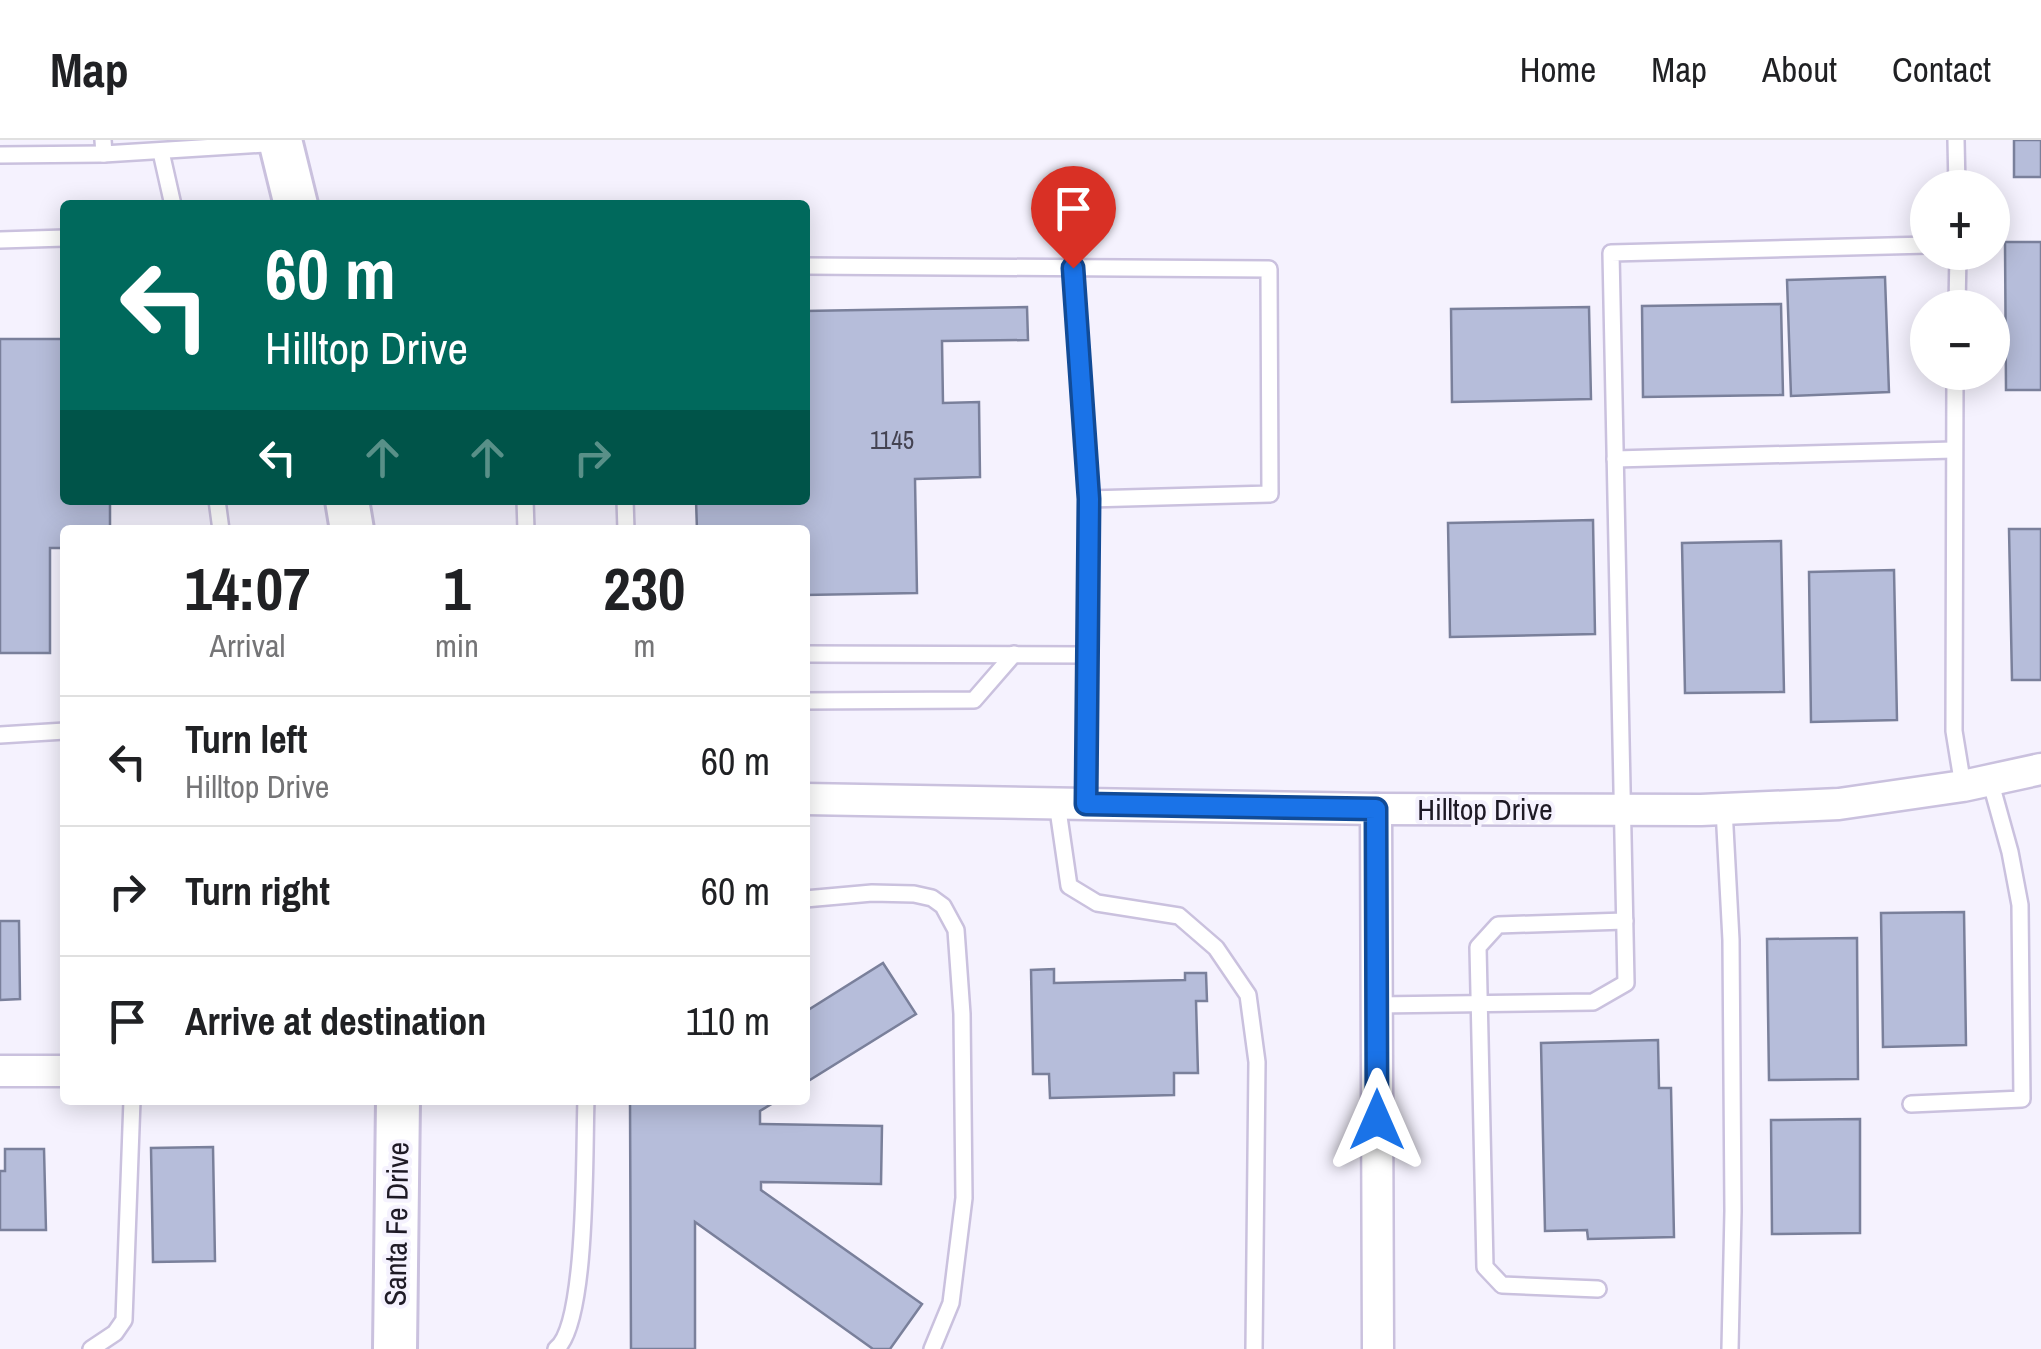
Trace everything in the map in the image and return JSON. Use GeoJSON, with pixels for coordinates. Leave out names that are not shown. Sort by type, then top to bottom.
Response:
{"type":"FeatureCollection","features":[{"type":"Feature","properties":{"kind":"main road"},"geometry":{"type":"LineString","coordinates":[[280,142],[295,200]]}},
{"type":"Feature","properties":{"kind":"main road","name":"Santa Fe Drive"},"geometry":{"type":"LineString","coordinates":[[394,1349],[398,1105]]}},
{"type":"Feature","properties":{"kind":"street","name":"Hilltop Drive"},"geometry":{"type":"LineString","coordinates":[[810,799],[1376,809],[1724,809],[1839,804],[2041,769]]}},
{"type":"Feature","properties":{"kind":"street"},"geometry":{"type":"LineString","coordinates":[[1376,809],[1378,1349]]}},
{"type":"Feature","properties":{"kind":"street"},"geometry":{"type":"LineString","coordinates":[[0,1071],[60,1072]]}},
{"type":"Feature","properties":{"kind":"lane"},"geometry":{"type":"LineString","coordinates":[[1956,140],[1957,170]]}},
{"type":"Feature","properties":{"kind":"lane"},"geometry":{"type":"LineString","coordinates":[[0,155],[104,147],[161,152],[280,142]]}},
{"type":"Feature","properties":{"kind":"lane"},"geometry":{"type":"LineString","coordinates":[[161,152],[172,200]]}},
{"type":"Feature","properties":{"kind":"lane"},"geometry":{"type":"LineString","coordinates":[[0,240],[60,238]]}},
{"type":"Feature","properties":{"kind":"lane"},"geometry":{"type":"LineString","coordinates":[[1377,1006],[1592,1002],[1626,983],[1611,253],[1910,245]]}},
{"type":"Feature","properties":{"kind":"lane"},"geometry":{"type":"LineString","coordinates":[[810,266],[1269,269],[1270,494],[1089,499]]}},
{"type":"Feature","properties":{"kind":"lane"},"geometry":{"type":"LineString","coordinates":[[1073,268],[1089,499],[1088,655],[1072,804],[1069,886],[1097,903],[1179,916],[1216,948],[1248,995],[1258,1062],[1254,1349]]}},
{"type":"Feature","properties":{"kind":"lane"},"geometry":{"type":"LineString","coordinates":[[1911,1104],[2022,1099],[2020,905],[1954,732],[1955,390]]}},
{"type":"Feature","properties":{"kind":"lane"},"geometry":{"type":"LineString","coordinates":[[1616,459],[1953,450]]}},
{"type":"Feature","properties":{"kind":"lane"},"geometry":{"type":"LineString","coordinates":[[810,654],[1088,655]]}},
{"type":"Feature","properties":{"kind":"lane"},"geometry":{"type":"LineString","coordinates":[[810,701],[974,700],[1014,654]]}},
{"type":"Feature","properties":{"kind":"lane"},"geometry":{"type":"LineString","coordinates":[[0,735],[60,730]]}},
{"type":"Feature","properties":{"kind":"lane"},"geometry":{"type":"LineString","coordinates":[[1724,809],[1731,940],[1730,1349]]}},
{"type":"Feature","properties":{"kind":"lane"},"geometry":{"type":"LineString","coordinates":[[810,899],[914,894],[932,898],[943,906],[956,930],[962,1014],[964,1198],[951,1303],[932,1349]]}},
{"type":"Feature","properties":{"kind":"lane"},"geometry":{"type":"LineString","coordinates":[[1598,1288],[1502,1285],[1485,1267],[1478,947],[1498,924],[1625,921]]}},
{"type":"Feature","properties":{"kind":"lane"},"geometry":{"type":"LineString","coordinates":[[91,1349],[115,1333],[124,1320],[132,1105]]}},
{"type":"Feature","properties":{"kind":"lane"},"geometry":{"type":"LineString","coordinates":[[556,1349],[564,1343],[572,1323],[578,1290],[586,1105]]}},
{"type":"Feature","properties":{"kind":"building"},"geometry":{"type":"Polygon","coordinates":[[[2014,140],[2041,140],[2041,177],[2014,177],[2014,140]]]}},
{"type":"Feature","properties":{"kind":"building"},"geometry":{"type":"Polygon","coordinates":[[[2010,242],[2041,242],[2041,390],[2010,390],[2010,290],[2005,290],[2010,242]]]}},
{"type":"Feature","properties":{"kind":"building"},"geometry":{"type":"Polygon","coordinates":[[[1885,277],[1889,392],[1791,396],[1787,280],[1885,277]]]}},
{"type":"Feature","properties":{"kind":"building"},"geometry":{"type":"Polygon","coordinates":[[[1781,304],[1783,395],[1643,397],[1642,306],[1781,304]]]}},
{"type":"Feature","properties":{"kind":"building"},"geometry":{"type":"Polygon","coordinates":[[[1027,307],[1028,340],[942,341],[943,403],[979,402],[980,477],[915,479],[917,593],[810,595],[810,525],[697,525],[696,505],[810,505],[810,311],[1027,307]]]}},
{"type":"Feature","properties":{"kind":"building"},"geometry":{"type":"Polygon","coordinates":[[[1589,307],[1591,399],[1452,402],[1451,309],[1589,307]]]}},
{"type":"Feature","properties":{"kind":"building"},"geometry":{"type":"Polygon","coordinates":[[[0,339],[60,339],[60,505],[110,505],[110,525],[60,525],[60,548],[50,548],[50,653],[0,653],[0,339]]]}},
{"type":"Feature","properties":{"kind":"building"},"geometry":{"type":"Polygon","coordinates":[[[1593,520],[1595,634],[1450,637],[1448,523],[1593,520]]]}},
{"type":"Feature","properties":{"kind":"building"},"geometry":{"type":"Polygon","coordinates":[[[2009,529],[2041,529],[2041,680],[2012,680],[2009,529]]]}},
{"type":"Feature","properties":{"kind":"building"},"geometry":{"type":"Polygon","coordinates":[[[1781,541],[1784,692],[1685,693],[1682,543],[1781,541]]]}},
{"type":"Feature","properties":{"kind":"building"},"geometry":{"type":"Polygon","coordinates":[[[1894,570],[1897,720],[1811,722],[1809,572],[1894,570]]]}},
{"type":"Feature","properties":{"kind":"building"},"geometry":{"type":"Polygon","coordinates":[[[1964,912],[1966,1045],[1883,1047],[1881,913],[1964,912]]]}},
{"type":"Feature","properties":{"kind":"building"},"geometry":{"type":"Polygon","coordinates":[[[0,921],[19,921],[20,999],[0,1000],[0,921]]]}},
{"type":"Feature","properties":{"kind":"building"},"geometry":{"type":"Polygon","coordinates":[[[1857,938],[1858,1079],[1769,1080],[1767,939],[1857,938]]]}},
{"type":"Feature","properties":{"kind":"building"},"geometry":{"type":"Polygon","coordinates":[[[883,963],[916,1014],[810,1080],[810,1009],[883,963]]]}},
{"type":"Feature","properties":{"kind":"building"},"geometry":{"type":"Polygon","coordinates":[[[1054,969],[1054,983],[1185,980],[1185,973],[1206,973],[1207,1001],[1196,1001],[1198,1073],[1174,1073],[1174,1095],[1050,1098],[1049,1074],[1033,1074],[1031,970],[1054,969]]]}},
{"type":"Feature","properties":{"kind":"building"},"geometry":{"type":"Polygon","coordinates":[[[1658,1040],[1659,1088],[1671,1088],[1674,1237],[1588,1239],[1587,1230],[1545,1231],[1541,1043],[1658,1040]]]}},
{"type":"Feature","properties":{"kind":"building"},"geometry":{"type":"Polygon","coordinates":[[[630,1105],[770,1105],[760,1111],[760,1124],[882,1126],[881,1184],[761,1182],[761,1190],[922,1304],[890,1349],[873,1349],[695,1222],[695,1349],[631,1349],[630,1105]]]}},
{"type":"Feature","properties":{"kind":"building"},"geometry":{"type":"Polygon","coordinates":[[[1860,1119],[1860,1233],[1772,1234],[1771,1120],[1860,1119]]]}},
{"type":"Feature","properties":{"kind":"building"},"geometry":{"type":"Polygon","coordinates":[[[213,1147],[215,1261],[153,1262],[151,1148],[213,1147]]]}},
{"type":"Feature","properties":{"kind":"building"},"geometry":{"type":"Polygon","coordinates":[[[5,1149],[44,1149],[46,1230],[0,1230],[0,1171],[5,1171],[5,1149]]]}},
{"type":"Feature","properties":{"kind":"route"},"geometry":{"type":"LineString","coordinates":[[1073,268],[1089,499],[1086,804],[1376,809],[1377,1120]]}}]}
